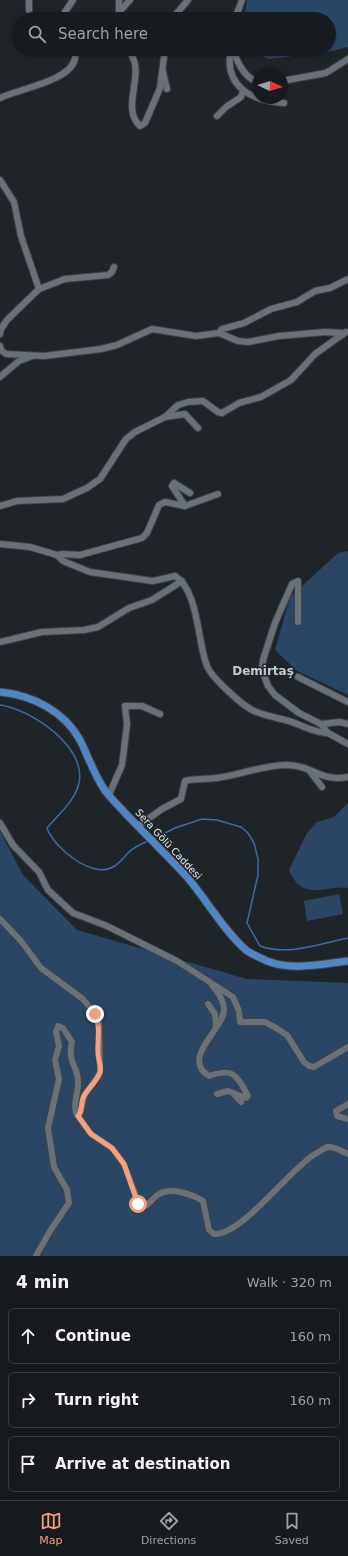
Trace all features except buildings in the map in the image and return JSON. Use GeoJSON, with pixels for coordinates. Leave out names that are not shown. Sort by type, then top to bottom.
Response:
{"type":"FeatureCollection","features":[{"type":"Feature","properties":{"kind":"main road","name":"Sera Gölü Caddesi"},"geometry":{"type":"LineString","coordinates":[[0,692],[18,694],[34,700],[56,714],[70,727],[79,740],[104,789],[201,893],[233,937],[247,951],[267,961],[284,966],[348,961]]}},
{"type":"Feature","properties":{"kind":"street"},"geometry":{"type":"LineString","coordinates":[[29,0],[29,10]]}},
{"type":"Feature","properties":{"kind":"street"},"geometry":{"type":"LineString","coordinates":[[65,12],[73,0]]}},
{"type":"Feature","properties":{"kind":"street"},"geometry":{"type":"LineString","coordinates":[[119,0],[119,12]]}},
{"type":"Feature","properties":{"kind":"street"},"geometry":{"type":"LineString","coordinates":[[119,12],[130,0]]}},
{"type":"Feature","properties":{"kind":"street"},"geometry":{"type":"LineString","coordinates":[[178,12],[188,0]]}},
{"type":"Feature","properties":{"kind":"street"},"geometry":{"type":"LineString","coordinates":[[238,12],[242,0]]}},
{"type":"Feature","properties":{"kind":"street"},"geometry":{"type":"LineString","coordinates":[[0,98],[54,80],[72,65],[75,56]]}},
{"type":"Feature","properties":{"kind":"street"},"geometry":{"type":"LineString","coordinates":[[132,56],[135,64],[133,112],[137,123],[140,126],[145,123],[160,88],[164,56]]}},
{"type":"Feature","properties":{"kind":"street"},"geometry":{"type":"LineString","coordinates":[[232,56],[231,69],[238,86],[243,91],[252,95]]}},
{"type":"Feature","properties":{"kind":"street"},"geometry":{"type":"LineString","coordinates":[[236,56],[242,68],[252,79]]}},
{"type":"Feature","properties":{"kind":"street"},"geometry":{"type":"LineString","coordinates":[[288,80],[326,73],[348,59]]}},
{"type":"Feature","properties":{"kind":"street"},"geometry":{"type":"LineString","coordinates":[[163,71],[168,89]]}},
{"type":"Feature","properties":{"kind":"street"},"geometry":{"type":"LineString","coordinates":[[217,116],[241,96],[243,91]]}},
{"type":"Feature","properties":{"kind":"street"},"geometry":{"type":"LineString","coordinates":[[0,180],[14,202],[21,236],[39,289]]}},
{"type":"Feature","properties":{"kind":"street"},"geometry":{"type":"LineString","coordinates":[[0,334],[6,320],[39,289],[65,279],[108,275],[112,272],[114,267]]}},
{"type":"Feature","properties":{"kind":"street"},"geometry":{"type":"LineString","coordinates":[[219,333],[222,329],[244,323],[271,309],[298,302],[315,291],[330,288],[348,279]]}},
{"type":"Feature","properties":{"kind":"street"},"geometry":{"type":"LineString","coordinates":[[0,346],[1,350],[6,354],[44,356],[102,349],[117,345],[152,329],[196,336],[219,333],[238,341],[248,342],[279,336],[347,332]]}},
{"type":"Feature","properties":{"kind":"street"},"geometry":{"type":"LineString","coordinates":[[0,506],[17,501],[63,499],[96,483],[126,438],[165,417],[178,405],[188,402],[203,401],[218,412],[222,413],[239,403],[261,397],[291,380],[315,354],[347,332]]}},
{"type":"Feature","properties":{"kind":"street"},"geometry":{"type":"LineString","coordinates":[[0,378],[19,361],[34,356]]}},
{"type":"Feature","properties":{"kind":"street"},"geometry":{"type":"LineString","coordinates":[[165,417],[185,414],[198,428]]}},
{"type":"Feature","properties":{"kind":"street"},"geometry":{"type":"LineString","coordinates":[[185,506],[172,486],[174,484],[190,492]]}},
{"type":"Feature","properties":{"kind":"street"},"geometry":{"type":"LineString","coordinates":[[0,544],[30,547],[57,555],[80,555],[142,538],[147,533],[159,505],[165,502],[185,506],[218,494]]}},
{"type":"Feature","properties":{"kind":"street"},"geometry":{"type":"LineString","coordinates":[[57,555],[62,561],[90,572],[153,581],[175,576],[182,581],[187,588],[198,623],[204,657],[210,672],[251,710],[286,720],[319,733],[328,733]]}},
{"type":"Feature","properties":{"kind":"street"},"geometry":{"type":"LineString","coordinates":[[0,642],[42,632],[84,630],[98,627],[129,608],[152,600],[182,581]]}},
{"type":"Feature","properties":{"kind":"street"},"geometry":{"type":"LineString","coordinates":[[298,622],[298,581],[292,584],[263,660],[262,670],[268,686],[275,695],[299,713],[321,724],[328,733],[348,744]]}},
{"type":"Feature","properties":{"kind":"street"},"geometry":{"type":"LineString","coordinates":[[298,677],[348,702]]}},
{"type":"Feature","properties":{"kind":"street"},"geometry":{"type":"LineString","coordinates":[[109,795],[122,765],[127,725],[125,706],[142,706],[160,714]]}},
{"type":"Feature","properties":{"kind":"street"},"geometry":{"type":"LineString","coordinates":[[321,724],[340,722],[348,724]]}},
{"type":"Feature","properties":{"kind":"street"},"geometry":{"type":"LineString","coordinates":[[138,826],[162,809],[181,799],[185,781],[217,778],[285,765],[308,769],[315,774],[330,779],[348,777]]}},
{"type":"Feature","properties":{"kind":"street"},"geometry":{"type":"LineString","coordinates":[[308,769],[322,787]]}},
{"type":"Feature","properties":{"kind":"street"},"geometry":{"type":"LineString","coordinates":[[0,823],[13,844],[39,872],[48,890],[73,913],[137,940],[176,961],[210,982],[233,998],[239,1011],[240,1022],[265,1022],[287,1035],[304,1062],[309,1066],[314,1067],[348,1046]]}},
{"type":"Feature","properties":{"kind":"street"},"geometry":{"type":"LineString","coordinates":[[0,920],[21,941],[41,968],[83,999],[95,1014],[99,1022],[100,1073],[84,1096],[81,1112],[78,1116]]}},
{"type":"Feature","properties":{"kind":"street"},"geometry":{"type":"LineString","coordinates":[[210,982],[222,1000],[224,1012],[220,1023],[206,1041],[200,1061],[201,1068],[209,1076],[229,1073],[238,1076],[247,1098],[228,1091],[217,1094]]}},
{"type":"Feature","properties":{"kind":"street"},"geometry":{"type":"LineString","coordinates":[[208,1004],[215,1014],[215,1028]]}},
{"type":"Feature","properties":{"kind":"street"},"geometry":{"type":"LineString","coordinates":[[36,1256],[50,1231],[69,1203],[67,1190],[54,1166],[48,1128],[59,1079],[55,1060],[59,1046],[56,1032],[58,1026],[63,1028],[72,1042],[70,1051],[71,1062],[78,1077],[75,1110],[91,1134],[112,1148],[124,1164],[138,1204],[142,1207],[145,1207],[159,1194],[169,1192],[194,1195],[203,1201],[209,1230],[214,1234],[221,1235],[232,1229],[264,1201],[305,1161],[327,1147],[336,1148],[348,1154]]}},
{"type":"Feature","properties":{"kind":"street"},"geometry":{"type":"LineString","coordinates":[[233,1093],[241,1102]]}},
{"type":"Feature","properties":{"kind":"street"},"geometry":{"type":"LineString","coordinates":[[348,1104],[336,1111],[337,1116],[348,1119]]}},
{"type":"Feature","properties":{"kind":"shaded area"},"geometry":{"type":"Polygon","coordinates":[[[247,0],[348,0],[348,47],[336,50],[336,12],[245,12],[247,0]]]}},
{"type":"Feature","properties":{"kind":"shaded area"},"geometry":{"type":"Polygon","coordinates":[[[262,56],[294,56],[269,59],[262,56]]]}},
{"type":"Feature","properties":{"kind":"shaded area"},"geometry":{"type":"Polygon","coordinates":[[[348,551],[348,695],[297,671],[275,650],[290,597],[338,553],[348,551]]]}},
{"type":"Feature","properties":{"kind":"shaded area"},"geometry":{"type":"Polygon","coordinates":[[[348,803],[348,888],[342,887],[310,890],[304,888],[296,882],[289,870],[307,833],[317,822],[334,817],[348,803]]]}},
{"type":"Feature","properties":{"kind":"shaded area"},"geometry":{"type":"Polygon","coordinates":[[[0,831],[23,875],[77,930],[247,979],[348,983],[348,1256],[0,1256],[0,831]]]}},
{"type":"Feature","properties":{"kind":"shaded area"},"geometry":{"type":"Polygon","coordinates":[[[339,894],[343,914],[307,921],[304,901],[339,894]]]}},
{"type":"Feature","properties":{"kind":"waterway"},"geometry":{"type":"LineString","coordinates":[[0,705],[13,708],[41,722],[66,744],[74,756],[79,769],[79,783],[77,790],[70,802],[47,828],[51,836],[65,852],[75,860],[85,865],[95,869],[104,870],[113,867],[133,849],[148,841]]}},
{"type":"Feature","properties":{"kind":"waterway"},"geometry":{"type":"LineString","coordinates":[[153,839],[175,828],[202,819],[217,820],[241,827],[248,833],[254,843],[258,859],[258,875],[247,923],[260,946],[281,950],[304,948],[348,938]]}},
{"type":"Feature","properties":{"kind":"district","name":"Demirtaş"},"geometry":{"type":"Point","coordinates":[263,671]}},
{"type":"Feature","properties":{"kind":"route"},"geometry":{"type":"LineString","coordinates":[[95,1014],[99,1022],[100,1032],[98,1054],[100,1073],[84,1096],[81,1105],[81,1112],[78,1116],[91,1134],[112,1148],[124,1164],[138,1204]]}}]}
